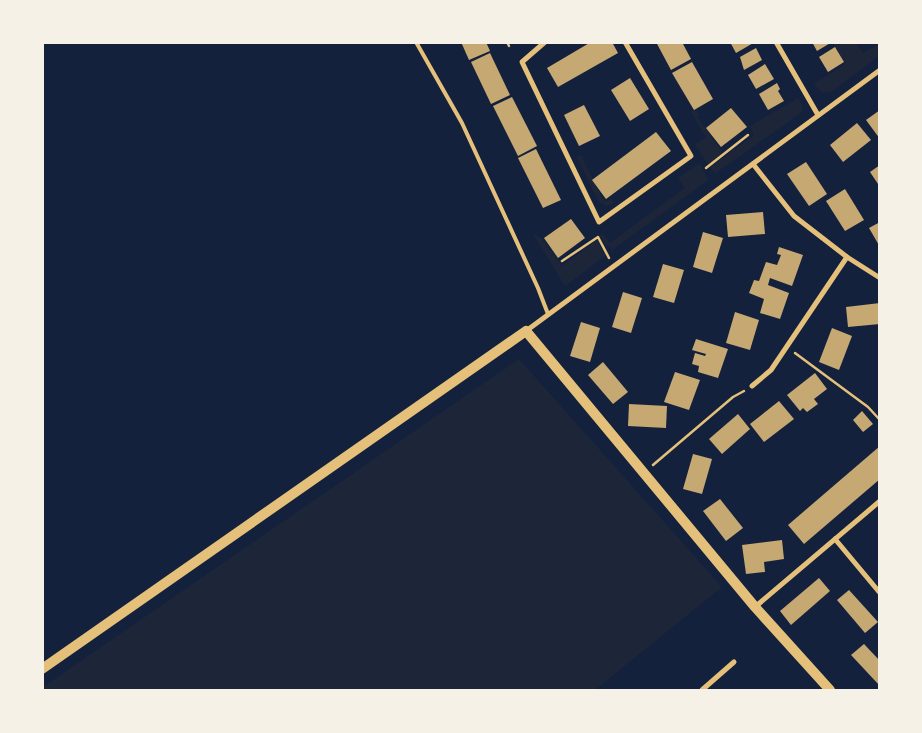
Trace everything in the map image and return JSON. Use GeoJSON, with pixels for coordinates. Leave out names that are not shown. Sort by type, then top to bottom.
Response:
{"type":"FeatureCollection","features":[{"type":"Feature","properties":{"kind":"main road"},"geometry":{"type":"LineString","coordinates":[[42,669],[526,331],[755,607],[830,690]]}},
{"type":"Feature","properties":{"kind":"street"},"geometry":{"type":"LineString","coordinates":[[545,42],[522,62],[599,222],[690,156],[625,42]]}},
{"type":"Feature","properties":{"kind":"street"},"geometry":{"type":"LineString","coordinates":[[776,42],[818,115]]}},
{"type":"Feature","properties":{"kind":"street"},"geometry":{"type":"LineString","coordinates":[[526,331],[880,70]]}},
{"type":"Feature","properties":{"kind":"street"},"geometry":{"type":"LineString","coordinates":[[753,164],[794,216],[847,257],[880,278]]}},
{"type":"Feature","properties":{"kind":"street"},"geometry":{"type":"LineString","coordinates":[[752,386],[771,370],[847,257]]}},
{"type":"Feature","properties":{"kind":"street"},"geometry":{"type":"LineString","coordinates":[[755,607],[880,501]]}},
{"type":"Feature","properties":{"kind":"street"},"geometry":{"type":"LineString","coordinates":[[835,539],[880,593]]}},
{"type":"Feature","properties":{"kind":"street"},"geometry":{"type":"LineString","coordinates":[[702,690],[734,662]]}},
{"type":"Feature","properties":{"kind":"lane"},"geometry":{"type":"LineString","coordinates":[[416,42],[462,123],[538,288],[548,314]]}},
{"type":"Feature","properties":{"kind":"path"},"geometry":{"type":"LineString","coordinates":[[507,42],[509,46]]}},
{"type":"Feature","properties":{"kind":"path"},"geometry":{"type":"LineString","coordinates":[[706,168],[748,135]]}},
{"type":"Feature","properties":{"kind":"path"},"geometry":{"type":"LineString","coordinates":[[562,261],[598,237],[613,266]]}},
{"type":"Feature","properties":{"kind":"path"},"geometry":{"type":"LineString","coordinates":[[786,346],[868,407],[880,420]]}},
{"type":"Feature","properties":{"kind":"path"},"geometry":{"type":"LineString","coordinates":[[643,474],[733,397],[752,386]]}},
{"type":"Feature","properties":{"kind":"shaded area"},"geometry":{"type":"Polygon","coordinates":[[[833,43],[856,43],[863,53],[879,44],[879,56],[831,92],[822,93],[814,84],[845,64],[833,43]]]}},
{"type":"Feature","properties":{"kind":"shaded area"},"geometry":{"type":"Polygon","coordinates":[[[798,98],[803,107],[801,113],[716,173],[710,167],[754,135],[750,126],[798,98]]]}},
{"type":"Feature","properties":{"kind":"shaded area"},"geometry":{"type":"Polygon","coordinates":[[[696,109],[700,115],[697,117],[723,153],[708,165],[695,144],[706,137],[691,112],[696,109]]]}},
{"type":"Feature","properties":{"kind":"shaded area"},"geometry":{"type":"Polygon","coordinates":[[[581,155],[602,198],[606,201],[611,199],[614,203],[606,206],[598,201],[577,157],[581,155]]]}},
{"type":"Feature","properties":{"kind":"shaded area"},"geometry":{"type":"Polygon","coordinates":[[[700,163],[708,180],[612,250],[608,245],[606,246],[600,235],[603,234],[610,243],[685,188],[678,178],[700,163]]]}},
{"type":"Feature","properties":{"kind":"shaded area"},"geometry":{"type":"Polygon","coordinates":[[[532,232],[542,239],[562,266],[597,240],[605,256],[565,286],[532,232]]]}},
{"type":"Feature","properties":{"kind":"shaded area"},"geometry":{"type":"Polygon","coordinates":[[[519,359],[722,587],[595,690],[43,690],[43,687],[519,359]]]}},
{"type":"Feature","properties":{"kind":"building"},"geometry":{"type":"Polygon","coordinates":[[[461,42],[486,42],[490,51],[469,60],[461,42]]]}},
{"type":"Feature","properties":{"kind":"building"},"geometry":{"type":"Polygon","coordinates":[[[591,42],[612,42],[618,53],[558,87],[547,68],[591,42]]]}},
{"type":"Feature","properties":{"kind":"building"},"geometry":{"type":"Polygon","coordinates":[[[656,42],[682,42],[691,59],[671,70],[656,42]]]}},
{"type":"Feature","properties":{"kind":"building"},"geometry":{"type":"Polygon","coordinates":[[[730,42],[755,42],[736,53],[730,42]]]}},
{"type":"Feature","properties":{"kind":"building"},"geometry":{"type":"Polygon","coordinates":[[[812,42],[832,42],[817,51],[812,42]]]}},
{"type":"Feature","properties":{"kind":"building"},"geometry":{"type":"Polygon","coordinates":[[[835,47],[844,62],[828,72],[819,57],[835,47]]]}},
{"type":"Feature","properties":{"kind":"building"},"geometry":{"type":"Polygon","coordinates":[[[756,48],[762,60],[744,70],[740,57],[756,48]]]}},
{"type":"Feature","properties":{"kind":"building"},"geometry":{"type":"Polygon","coordinates":[[[490,53],[510,95],[491,104],[471,62],[490,53]]]}},
{"type":"Feature","properties":{"kind":"building"},"geometry":{"type":"Polygon","coordinates":[[[692,62],[713,99],[694,110],[672,73],[692,62]]]}},
{"type":"Feature","properties":{"kind":"building"},"geometry":{"type":"Polygon","coordinates":[[[765,64],[774,79],[756,89],[748,75],[765,64]]]}},
{"type":"Feature","properties":{"kind":"building"},"geometry":{"type":"Polygon","coordinates":[[[630,78],[649,109],[630,121],[611,90],[630,78]]]}},
{"type":"Feature","properties":{"kind":"building"},"geometry":{"type":"Polygon","coordinates":[[[777,83],[780,89],[778,91],[784,101],[768,110],[759,94],[777,83]]]}},
{"type":"Feature","properties":{"kind":"building"},"geometry":{"type":"Polygon","coordinates":[[[512,97],[537,146],[518,156],[493,106],[512,97]]]}},
{"type":"Feature","properties":{"kind":"building"},"geometry":{"type":"Polygon","coordinates":[[[584,105],[600,136],[579,146],[564,115],[584,105]]]}},
{"type":"Feature","properties":{"kind":"building"},"geometry":{"type":"Polygon","coordinates":[[[731,108],[747,127],[721,147],[706,128],[731,108]]]}},
{"type":"Feature","properties":{"kind":"building"},"geometry":{"type":"Polygon","coordinates":[[[880,110],[880,139],[866,120],[880,110]]]}},
{"type":"Feature","properties":{"kind":"building"},"geometry":{"type":"Polygon","coordinates":[[[857,123],[871,140],[843,162],[830,145],[857,123]]]}},
{"type":"Feature","properties":{"kind":"building"},"geometry":{"type":"Polygon","coordinates":[[[656,132],[671,151],[606,199],[592,180],[656,132]]]}},
{"type":"Feature","properties":{"kind":"building"},"geometry":{"type":"Polygon","coordinates":[[[536,149],[561,200],[543,208],[518,158],[536,149]]]}},
{"type":"Feature","properties":{"kind":"building"},"geometry":{"type":"Polygon","coordinates":[[[806,162],[827,194],[809,206],[787,174],[806,162]]]}},
{"type":"Feature","properties":{"kind":"building"},"geometry":{"type":"Polygon","coordinates":[[[880,165],[880,187],[870,172],[880,165]]]}},
{"type":"Feature","properties":{"kind":"building"},"geometry":{"type":"Polygon","coordinates":[[[845,189],[864,220],[845,231],[826,201],[845,189]]]}},
{"type":"Feature","properties":{"kind":"building"},"geometry":{"type":"Polygon","coordinates":[[[763,212],[765,234],[728,237],[726,215],[763,212]]]}},
{"type":"Feature","properties":{"kind":"building"},"geometry":{"type":"Polygon","coordinates":[[[571,219],[585,238],[558,258],[544,238],[571,219]]]}},
{"type":"Feature","properties":{"kind":"building"},"geometry":{"type":"Polygon","coordinates":[[[880,222],[880,247],[869,228],[880,222]]]}},
{"type":"Feature","properties":{"kind":"building"},"geometry":{"type":"Polygon","coordinates":[[[703,232],[723,238],[712,273],[693,267],[703,232]]]}},
{"type":"Feature","properties":{"kind":"building"},"geometry":{"type":"Polygon","coordinates":[[[779,247],[803,255],[792,286],[770,278],[768,285],[789,293],[780,319],[760,313],[764,299],[749,293],[754,280],[759,281],[766,262],[777,265],[781,255],[777,254],[779,247]]]}},
{"type":"Feature","properties":{"kind":"building"},"geometry":{"type":"Polygon","coordinates":[[[663,264],[684,270],[674,303],[653,297],[663,264]]]}},
{"type":"Feature","properties":{"kind":"building"},"geometry":{"type":"Polygon","coordinates":[[[623,292],[642,298],[631,333],[612,327],[623,292]]]}},
{"type":"Feature","properties":{"kind":"building"},"geometry":{"type":"Polygon","coordinates":[[[880,303],[880,324],[848,327],[846,307],[880,303]]]}},
{"type":"Feature","properties":{"kind":"building"},"geometry":{"type":"Polygon","coordinates":[[[735,312],[759,320],[750,350],[726,343],[735,312]]]}},
{"type":"Feature","properties":{"kind":"building"},"geometry":{"type":"Polygon","coordinates":[[[581,322],[600,328],[590,362],[570,356],[581,322]]]}},
{"type":"Feature","properties":{"kind":"building"},"geometry":{"type":"Polygon","coordinates":[[[832,328],[852,336],[839,370],[819,362],[832,328]]]}},
{"type":"Feature","properties":{"kind":"building"},"geometry":{"type":"Polygon","coordinates":[[[696,339],[728,349],[718,378],[698,372],[699,366],[692,364],[695,353],[705,356],[706,354],[692,350],[696,339]]]}},
{"type":"Feature","properties":{"kind":"building"},"geometry":{"type":"Polygon","coordinates":[[[603,362],[628,392],[613,404],[588,375],[603,362]]]}},
{"type":"Feature","properties":{"kind":"building"},"geometry":{"type":"Polygon","coordinates":[[[675,372],[700,380],[689,410],[664,402],[675,372]]]}},
{"type":"Feature","properties":{"kind":"building"},"geometry":{"type":"Polygon","coordinates":[[[815,373],[827,389],[814,399],[818,404],[807,412],[803,408],[800,411],[787,395],[815,373]]]}},
{"type":"Feature","properties":{"kind":"building"},"geometry":{"type":"Polygon","coordinates":[[[779,401],[794,419],[764,442],[750,424],[779,401]]]}},
{"type":"Feature","properties":{"kind":"building"},"geometry":{"type":"Polygon","coordinates":[[[629,404],[667,406],[666,428],[628,426],[629,404]]]}},
{"type":"Feature","properties":{"kind":"building"},"geometry":{"type":"Polygon","coordinates":[[[862,411],[873,424],[863,432],[853,420],[862,411]]]}},
{"type":"Feature","properties":{"kind":"building"},"geometry":{"type":"Polygon","coordinates":[[[738,414],[750,429],[722,454],[709,439],[738,414]]]}},
{"type":"Feature","properties":{"kind":"building"},"geometry":{"type":"Polygon","coordinates":[[[880,446],[880,479],[804,544],[788,525],[880,446]]]}},
{"type":"Feature","properties":{"kind":"building"},"geometry":{"type":"Polygon","coordinates":[[[693,454],[712,459],[702,494],[683,489],[693,454]]]}},
{"type":"Feature","properties":{"kind":"building"},"geometry":{"type":"Polygon","coordinates":[[[720,499],[743,528],[726,541],[703,511],[720,499]]]}},
{"type":"Feature","properties":{"kind":"building"},"geometry":{"type":"Polygon","coordinates":[[[782,540],[784,559],[764,562],[765,572],[746,574],[742,545],[782,540]]]}},
{"type":"Feature","properties":{"kind":"building"},"geometry":{"type":"Polygon","coordinates":[[[819,578],[830,591],[791,625],[780,611],[819,578]]]}},
{"type":"Feature","properties":{"kind":"building"},"geometry":{"type":"Polygon","coordinates":[[[849,590],[878,622],[865,633],[837,600],[849,590]]]}},
{"type":"Feature","properties":{"kind":"building"},"geometry":{"type":"Polygon","coordinates":[[[864,644],[880,661],[880,686],[851,655],[864,644]]]}}]}
